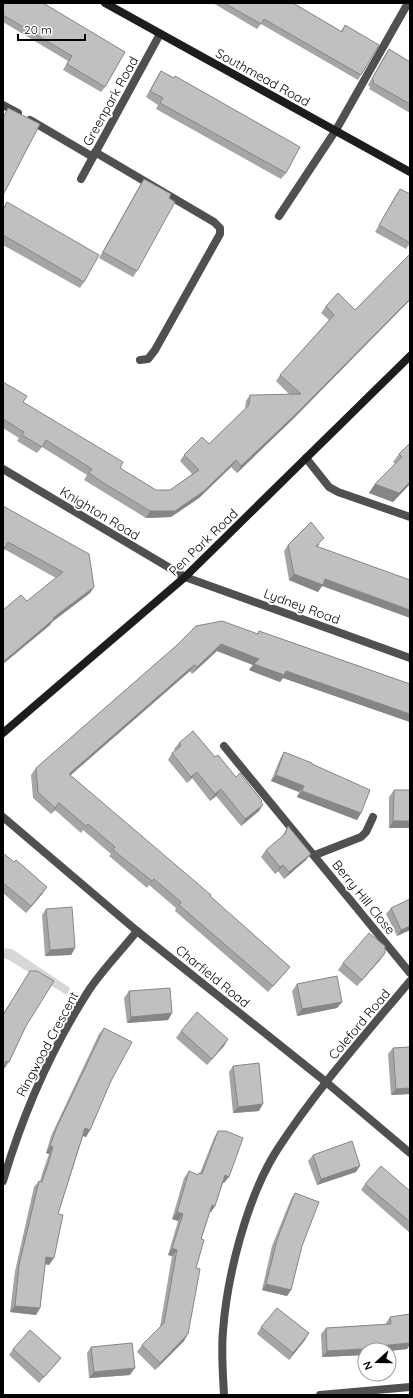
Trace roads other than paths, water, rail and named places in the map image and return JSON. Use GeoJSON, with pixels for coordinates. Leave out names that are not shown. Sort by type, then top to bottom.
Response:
{"type":"FeatureCollection","features":[{"type":"Feature","properties":{"kind":"street","name":"Southmead Road"},"geometry":{"type":"LineString","coordinates":[[105,3],[410,172]]}},
{"type":"Feature","properties":{"kind":"street"},"geometry":{"type":"LineString","coordinates":[[279,216],[336,130],[408,3]]}},
{"type":"Feature","properties":{"kind":"street","name":"Greenpark Road"},"geometry":{"type":"LineString","coordinates":[[81,179],[160,34]]}},
{"type":"Feature","properties":{"kind":"street"},"geometry":{"type":"LineString","coordinates":[[3,105],[214,222],[220,228],[220,234],[155,350],[148,359],[140,360]]}},
{"type":"Feature","properties":{"kind":"street","name":"Pen Park Road"},"geometry":{"type":"LineString","coordinates":[[3,733],[185,577],[410,356]]}},
{"type":"Feature","properties":{"kind":"street"},"geometry":{"type":"LineString","coordinates":[[306,458],[329,487],[334,490],[410,516]]}},
{"type":"Feature","properties":{"kind":"street","name":"Knighton Road"},"geometry":{"type":"LineString","coordinates":[[3,469],[185,577]]}},
{"type":"Feature","properties":{"kind":"street","name":"Lydney Road"},"geometry":{"type":"LineString","coordinates":[[185,577],[410,658]]}},
{"type":"Feature","properties":{"kind":"street","name":"Berry Hill Close"},"geometry":{"type":"LineString","coordinates":[[224,746],[315,855],[410,973]]}},
{"type":"Feature","properties":{"kind":"street","name":"Charfield Road"},"geometry":{"type":"LineString","coordinates":[[3,817],[137,931],[326,1082],[410,1153]]}},
{"type":"Feature","properties":{"kind":"street","name":"Berry Hill Close"},"geometry":{"type":"LineString","coordinates":[[315,855],[361,837],[366,832],[373,817]]}},
{"type":"Feature","properties":{"kind":"street","name":"Ringwood Crescent"},"geometry":{"type":"LineString","coordinates":[[3,1181],[28,1107],[59,1043],[90,990],[137,931]]}},
{"type":"Feature","properties":{"kind":"street","name":"Coleford Road"},"geometry":{"type":"LineString","coordinates":[[224,1395],[223,1332],[229,1285],[239,1243],[256,1194],[277,1151],[326,1082],[410,981]]}},
{"type":"Feature","properties":{"kind":"street"},"geometry":{"type":"LineString","coordinates":[[320,1395],[410,1387]]}}]}
